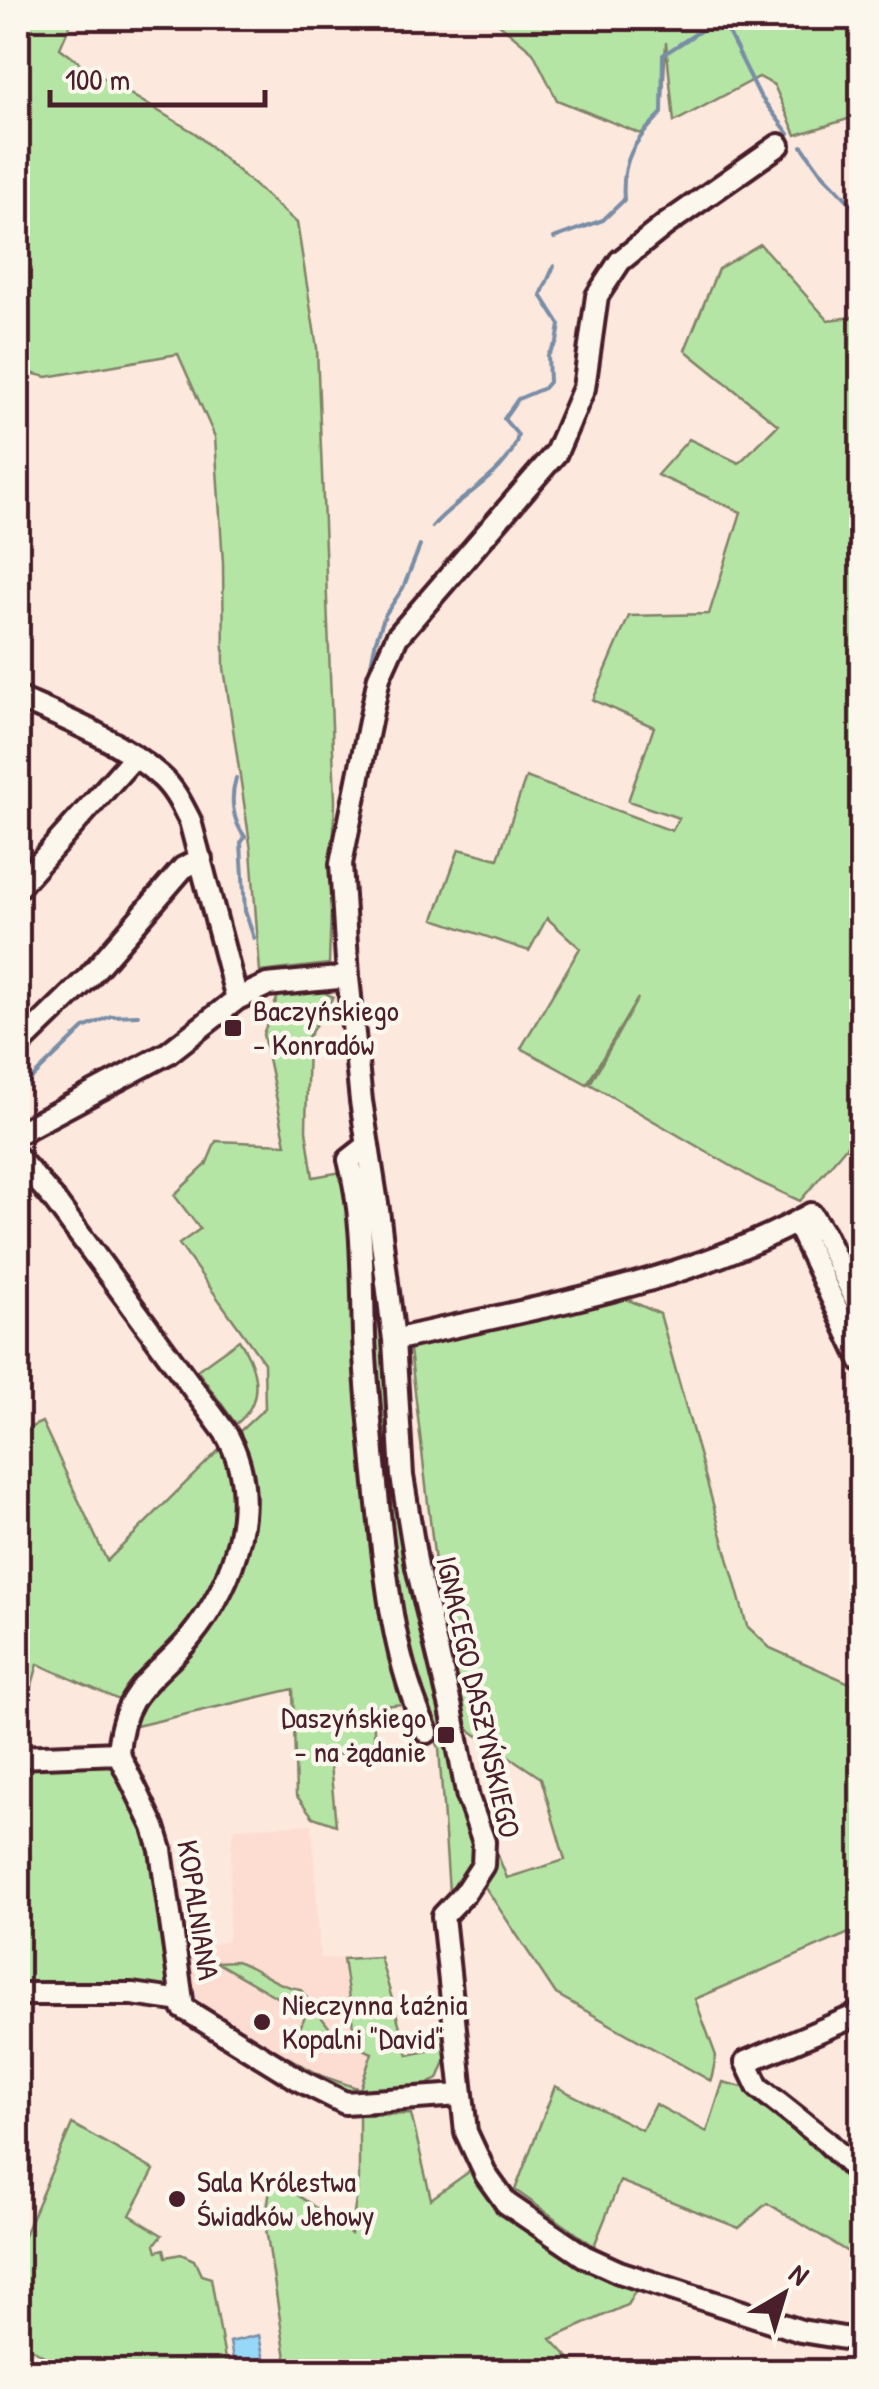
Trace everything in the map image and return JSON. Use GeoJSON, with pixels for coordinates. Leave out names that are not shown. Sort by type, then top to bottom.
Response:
{"type":"FeatureCollection","features":[{"type":"Feature","properties":{"kind":"street","name":"IGNACEGO DASZYŃSKIEGO"},"geometry":{"type":"LineString","coordinates":[[780,145],[620,261],[598,296],[584,388],[556,453],[397,637],[379,677],[341,864],[348,977],[394,1340],[402,1476],[417,1566],[468,1798],[484,1842],[483,1865],[443,1916],[466,2132],[486,2175],[506,2202],[584,2256],[748,2315],[801,2331],[862,2341]]}},
{"type":"Feature","properties":{"kind":"street"},"geometry":{"type":"LineString","coordinates":[[18,698],[100,736],[162,778],[176,795],[190,821],[237,999]]}},
{"type":"Feature","properties":{"kind":"street"},"geometry":{"type":"LineString","coordinates":[[18,887],[134,757]]}},
{"type":"Feature","properties":{"kind":"street"},"geometry":{"type":"LineString","coordinates":[[18,1046],[89,977],[182,868],[201,858]]}},
{"type":"Feature","properties":{"kind":"street"},"geometry":{"type":"LineString","coordinates":[[18,1133],[168,1052],[237,999],[267,986],[348,977]]}},
{"type":"Feature","properties":{"kind":"street"},"geometry":{"type":"LineString","coordinates":[[368,1146],[349,1160],[360,1238],[366,1374],[382,1543],[393,1632],[410,1694],[427,1732]]}},
{"type":"Feature","properties":{"kind":"street"},"geometry":{"type":"LineString","coordinates":[[18,1158],[226,1432],[244,1482],[244,1513],[222,1588],[186,1642],[129,1704],[118,1753],[18,1757]]}},
{"type":"Feature","properties":{"kind":"street"},"geometry":{"type":"LineString","coordinates":[[394,1340],[692,1266],[804,1218]]}},
{"type":"Feature","properties":{"kind":"street"},"geometry":{"type":"LineString","coordinates":[[804,1218],[824,1234],[862,1313]]}},
{"type":"Feature","properties":{"kind":"street"},"geometry":{"type":"LineString","coordinates":[[804,1218],[862,1362]]}},
{"type":"Feature","properties":{"kind":"street","name":"KOPALNIANA"},"geometry":{"type":"LineString","coordinates":[[118,1753],[161,1850],[183,2008],[300,2081],[345,2104],[460,2094]]}},
{"type":"Feature","properties":{"kind":"street"},"geometry":{"type":"LineString","coordinates":[[18,1994],[132,1994],[182,2001]]}},
{"type":"Feature","properties":{"kind":"street"},"geometry":{"type":"LineString","coordinates":[[862,2013],[746,2062],[758,2087],[825,2140],[862,2177]]}},
{"type":"Feature","properties":{"kind":"shaded area"},"geometry":{"type":"Polygon","coordinates":[[[312,1824],[320,1958],[343,1959],[356,2046],[372,2053],[359,2095],[318,2078],[193,2006],[189,1950],[228,1941],[232,1837],[236,1828],[312,1824]]]}},
{"type":"Feature","properties":{"kind":"green space"},"geometry":{"type":"Polygon","coordinates":[[[18,18],[73,18],[60,48],[195,133],[297,223],[317,348],[335,801],[329,964],[260,972],[251,850],[224,668],[223,563],[215,437],[178,354],[47,377],[18,370],[18,156],[23,156],[18,154],[18,18]]]}},
{"type":"Feature","properties":{"kind":"green space"},"geometry":{"type":"Polygon","coordinates":[[[492,18],[861,18],[861,115],[796,135],[774,85],[759,77],[674,122],[666,42],[662,113],[641,134],[557,100],[533,52],[492,18]]]}},
{"type":"Feature","properties":{"kind":"green space"},"geometry":{"type":"Polygon","coordinates":[[[760,244],[828,320],[862,316],[861,1129],[800,1201],[757,1181],[590,1084],[638,998],[587,1084],[521,1048],[580,948],[547,918],[529,951],[434,919],[459,849],[498,859],[526,777],[672,831],[679,818],[628,801],[654,727],[593,700],[629,616],[709,614],[741,512],[657,475],[689,439],[739,463],[778,425],[685,350],[718,269],[760,244]]]}},
{"type":"Feature","properties":{"kind":"green space"},"geometry":{"type":"Polygon","coordinates":[[[322,991],[333,997],[308,1037],[306,1130],[313,1177],[342,1172],[382,1599],[404,1704],[373,1707],[375,1752],[329,1755],[336,1825],[313,1817],[296,1795],[293,1689],[132,1727],[138,1705],[244,1547],[253,1500],[250,1466],[239,1432],[265,1408],[264,1363],[179,1244],[200,1229],[174,1195],[206,1165],[216,1141],[286,1144],[263,1034],[278,996],[322,991]]]}},
{"type":"Feature","properties":{"kind":"green space"},"geometry":{"type":"Polygon","coordinates":[[[362,1175],[391,1395],[399,1529],[428,1649],[434,1693],[478,1852],[469,1870],[449,1892],[439,1748],[409,1673],[386,1533],[362,1175]]]}},
{"type":"Feature","properties":{"kind":"green space"},"geometry":{"type":"Polygon","coordinates":[[[613,1293],[660,1314],[747,1626],[770,1648],[861,1688],[861,1928],[695,1999],[716,2056],[711,2081],[556,1994],[481,1881],[497,1853],[507,1878],[565,1860],[541,1778],[468,1729],[440,1605],[409,1341],[613,1293]]]}},
{"type":"Feature","properties":{"kind":"green space"},"geometry":{"type":"Polygon","coordinates":[[[239,1340],[251,1362],[256,1384],[251,1405],[236,1424],[197,1370],[239,1340]]]}},
{"type":"Feature","properties":{"kind":"green space"},"geometry":{"type":"Polygon","coordinates":[[[42,1422],[107,1561],[222,1447],[236,1479],[238,1506],[223,1561],[197,1614],[121,1701],[38,1664],[26,1706],[18,1715],[18,1433],[42,1422]]]}},
{"type":"Feature","properties":{"kind":"green space"},"geometry":{"type":"Polygon","coordinates":[[[112,1764],[143,1823],[163,1888],[170,1990],[18,1989],[18,1766],[112,1764]]]}},
{"type":"Feature","properties":{"kind":"green space"},"geometry":{"type":"Polygon","coordinates":[[[380,1957],[408,2055],[428,2051],[445,2010],[448,2054],[438,2079],[401,2097],[339,2093],[195,2006],[322,2076],[360,2089],[372,2053],[356,2046],[343,1959],[380,1957]]]}},
{"type":"Feature","properties":{"kind":"green space"},"geometry":{"type":"Polygon","coordinates":[[[236,1961],[300,1989],[338,2039],[330,2046],[299,2030],[306,2014],[216,1962],[236,1961]]]}},
{"type":"Feature","properties":{"kind":"green space"},"geometry":{"type":"Polygon","coordinates":[[[723,2082],[754,2090],[861,2180],[861,2260],[767,2203],[739,2228],[620,2181],[594,2246],[515,2190],[555,2086],[642,2130],[655,2104],[707,2132],[723,2082]]]}},
{"type":"Feature","properties":{"kind":"green space"},"geometry":{"type":"Polygon","coordinates":[[[411,2114],[431,2199],[470,2171],[485,2192],[523,2227],[566,2255],[636,2290],[627,2305],[551,2339],[581,2371],[288,2371],[265,2222],[272,2176],[351,2234],[359,2179],[359,2115],[411,2114]]]}},
{"type":"Feature","properties":{"kind":"green space"},"geometry":{"type":"Polygon","coordinates":[[[72,2124],[154,2170],[130,2215],[162,2235],[155,2244],[157,2251],[164,2249],[166,2257],[181,2254],[194,2260],[201,2275],[211,2278],[227,2371],[68,2371],[18,2340],[18,2249],[72,2124]]]}},
{"type":"Feature","properties":{"kind":"water"},"geometry":{"type":"Polygon","coordinates":[[[259,2335],[266,2371],[235,2371],[230,2342],[259,2335]]]}},
{"type":"Feature","properties":{"kind":"waterway"},"geometry":{"type":"LineString","coordinates":[[554,238],[603,220],[624,200],[631,152],[662,113],[663,55],[720,18]]}},
{"type":"Feature","properties":{"kind":"waterway"},"geometry":{"type":"LineString","coordinates":[[718,19],[760,96],[789,134]]}},
{"type":"Feature","properties":{"kind":"waterway"},"geometry":{"type":"LineString","coordinates":[[802,146],[862,215]]}},
{"type":"Feature","properties":{"kind":"waterway"},"geometry":{"type":"LineString","coordinates":[[432,527],[505,461],[518,435],[504,419],[518,399],[549,382],[548,355],[557,342],[560,325],[541,295],[554,266]]}},
{"type":"Feature","properties":{"kind":"waterway"},"geometry":{"type":"LineString","coordinates":[[368,680],[385,615],[403,588],[420,546]]}},
{"type":"Feature","properties":{"kind":"waterway"},"geometry":{"type":"LineString","coordinates":[[236,778],[233,809],[245,837],[241,843],[245,911],[254,938]]}},
{"type":"Feature","properties":{"kind":"waterway"},"geometry":{"type":"LineString","coordinates":[[18,1085],[26,1084],[84,1028],[111,1016],[138,1015]]}},
{"type":"Feature","properties":{"kind":"place","name":"Baczyńskiego - Konradów"},"geometry":{"type":"Point","coordinates":[233,1028]}},
{"type":"Feature","properties":{"kind":"place","name":"Daszyńskiego - na żądanie"},"geometry":{"type":"Point","coordinates":[446,1735]}},
{"type":"Feature","properties":{"kind":"place","name":"Nieczynna łaźnia Kopalni \"David\""},"geometry":{"type":"Point","coordinates":[262,2022]}},
{"type":"Feature","properties":{"kind":"place","name":"Sala Królestwa Świadków Jehowy"},"geometry":{"type":"Point","coordinates":[177,2199]}}]}
